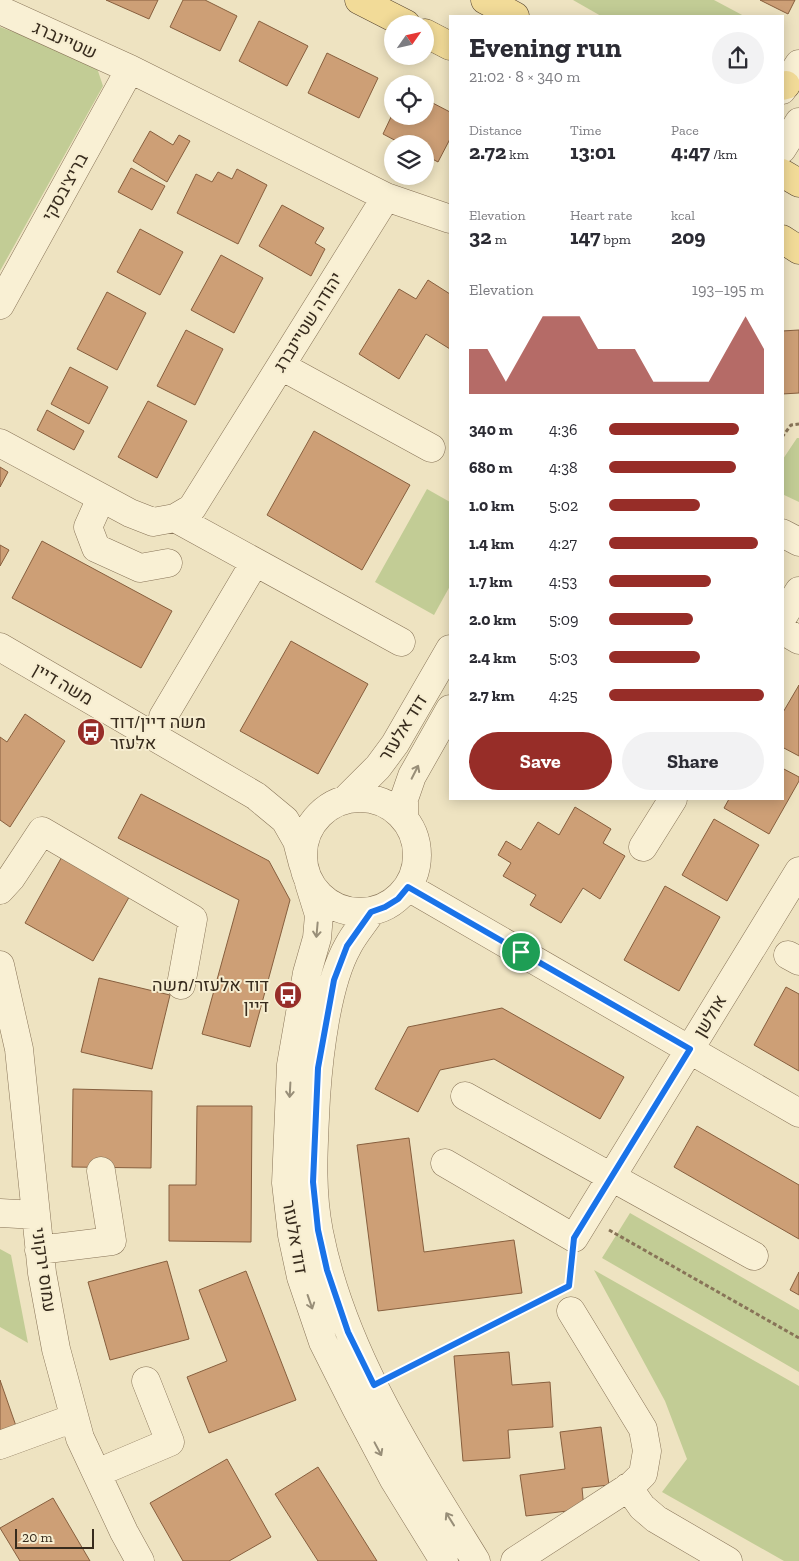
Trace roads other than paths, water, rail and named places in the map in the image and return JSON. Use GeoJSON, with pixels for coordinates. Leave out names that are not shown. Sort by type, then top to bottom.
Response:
{"type":"FeatureCollection","features":[{"type":"Feature","properties":{"kind":"main road"},"geometry":{"type":"LineString","coordinates":[[359,0],[388,15]]}},
{"type":"Feature","properties":{"kind":"main road"},"geometry":{"type":"LineString","coordinates":[[485,0],[513,15]]}},
{"type":"Feature","properties":{"kind":"main road"},"geometry":{"type":"LineString","coordinates":[[434,38],[449,45]]}},
{"type":"Feature","properties":{"kind":"main road"},"geometry":{"type":"LineString","coordinates":[[784,174],[799,183]]}},
{"type":"Feature","properties":{"kind":"main road"},"geometry":{"type":"LineString","coordinates":[[784,240],[799,250]]}},
{"type":"Feature","properties":{"kind":"main road"},"geometry":{"type":"LineString","coordinates":[[784,259],[799,260]]}},
{"type":"Feature","properties":{"kind":"street","name":"שטיינברג"},"geometry":{"type":"LineString","coordinates":[[0,10],[130,69]]}},
{"type":"Feature","properties":{"kind":"street"},"geometry":{"type":"LineString","coordinates":[[130,69],[386,197],[449,219]]}},
{"type":"Feature","properties":{"kind":"street","name":"בריצ'בסקי"},"geometry":{"type":"LineString","coordinates":[[2,298],[130,69]]}},
{"type":"Feature","properties":{"kind":"street"},"geometry":{"type":"LineString","coordinates":[[784,146],[799,122]]}},
{"type":"Feature","properties":{"kind":"street","name":"יהודה שטיינברג"},"geometry":{"type":"LineString","coordinates":[[0,442],[101,498],[153,522],[175,518],[192,508],[386,197]]}},
{"type":"Feature","properties":{"kind":"street"},"geometry":{"type":"LineString","coordinates":[[281,366],[431,448]]}},
{"type":"Feature","properties":{"kind":"street"},"geometry":{"type":"LineString","coordinates":[[101,498],[88,527],[96,548],[140,568],[168,563]]}},
{"type":"Feature","properties":{"kind":"street"},"geometry":{"type":"LineString","coordinates":[[175,518],[401,642]]}},
{"type":"Feature","properties":{"kind":"street"},"geometry":{"type":"LineString","coordinates":[[784,534],[799,542]]}},
{"type":"Feature","properties":{"kind":"street"},"geometry":{"type":"LineString","coordinates":[[163,717],[255,562]]}},
{"type":"Feature","properties":{"kind":"street"},"geometry":{"type":"LineString","coordinates":[[784,615],[799,591]]}},
{"type":"Feature","properties":{"kind":"street"},"geometry":{"type":"LineString","coordinates":[[784,631],[799,640]]}},
{"type":"Feature","properties":{"kind":"street","name":"משה דיין"},"geometry":{"type":"LineString","coordinates":[[0,648],[256,796],[285,820],[297,841],[306,874]]}},
{"type":"Feature","properties":{"kind":"street","name":"דוד אלעזר"},"geometry":{"type":"LineString","coordinates":[[338,802],[378,767],[395,744],[449,651]]}},
{"type":"Feature","properties":{"kind":"street","name":"דוד אלעזר"},"geometry":{"type":"LineString","coordinates":[[404,818],[404,798],[412,776],[449,711]]}},
{"type":"Feature","properties":{"kind":"street","name":"משה דיין"},"geometry":{"type":"LineString","coordinates":[[256,796],[285,804],[309,807],[338,802]]}},
{"type":"Feature","properties":{"kind":"street"},"geometry":{"type":"LineString","coordinates":[[362,797],[378,800],[404,818],[413,834],[418,852],[415,870],[408,887],[398,899],[385,907],[371,912],[353,913],[336,908],[320,897],[306,874],[302,847],[307,831],[317,816],[338,802],[362,797]]}},
{"type":"Feature","properties":{"kind":"street"},"geometry":{"type":"LineString","coordinates":[[643,847],[672,800]]}},
{"type":"Feature","properties":{"kind":"street"},"geometry":{"type":"LineString","coordinates":[[0,890],[12,878],[42,831],[193,919],[181,985]]}},
{"type":"Feature","properties":{"kind":"street","name":"אולשן"},"geometry":{"type":"LineString","coordinates":[[445,1163],[581,1228],[799,871]]}},
{"type":"Feature","properties":{"kind":"street","name":"דוד אלעזר"},"geometry":{"type":"LineString","coordinates":[[306,874],[319,915],[317,938],[307,973],[291,1065],[286,1183],[292,1235],[301,1277],[323,1342],[390,1472],[444,1561]]}},
{"type":"Feature","properties":{"kind":"street"},"geometry":{"type":"LineString","coordinates":[[408,887],[799,1113]]}},
{"type":"Feature","properties":{"kind":"street","name":"דוד אלעזר"},"geometry":{"type":"LineString","coordinates":[[371,912],[347,946],[334,980],[318,1068],[313,1182],[318,1230],[327,1270],[348,1332],[418,1466],[476,1561]]}},
{"type":"Feature","properties":{"kind":"street","name":"עמוס ירקוני"},"geometry":{"type":"LineString","coordinates":[[0,964],[19,1049],[39,1250],[56,1349],[80,1438],[124,1532],[140,1561]]}},
{"type":"Feature","properties":{"kind":"street"},"geometry":{"type":"LineString","coordinates":[[465,1096],[754,1256]]}},
{"type":"Feature","properties":{"kind":"street"},"geometry":{"type":"LineString","coordinates":[[39,1250],[112,1241],[101,1171]]}},
{"type":"Feature","properties":{"kind":"street"},"geometry":{"type":"LineString","coordinates":[[0,1213],[36,1215]]}},
{"type":"Feature","properties":{"kind":"street"},"geometry":{"type":"LineString","coordinates":[[515,1561],[628,1487],[644,1474],[647,1451],[643,1429],[564,1298]]}},
{"type":"Feature","properties":{"kind":"street"},"geometry":{"type":"LineString","coordinates":[[96,1473],[170,1442],[146,1381]]}},
{"type":"Feature","properties":{"kind":"street"},"geometry":{"type":"LineString","coordinates":[[0,1445],[74,1418]]}},
{"type":"Feature","properties":{"kind":"street"},"geometry":{"type":"LineString","coordinates":[[628,1487],[642,1507],[656,1519],[728,1561]]}},
{"type":"Feature","properties":{"kind":"place","name":"משה דיין/דוד אלעזר"},"geometry":{"type":"Point","coordinates":[91,732]}},
{"type":"Feature","properties":{"kind":"place","name":"דוד אלעזר/משה דיין"},"geometry":{"type":"Point","coordinates":[288,995]}}]}
